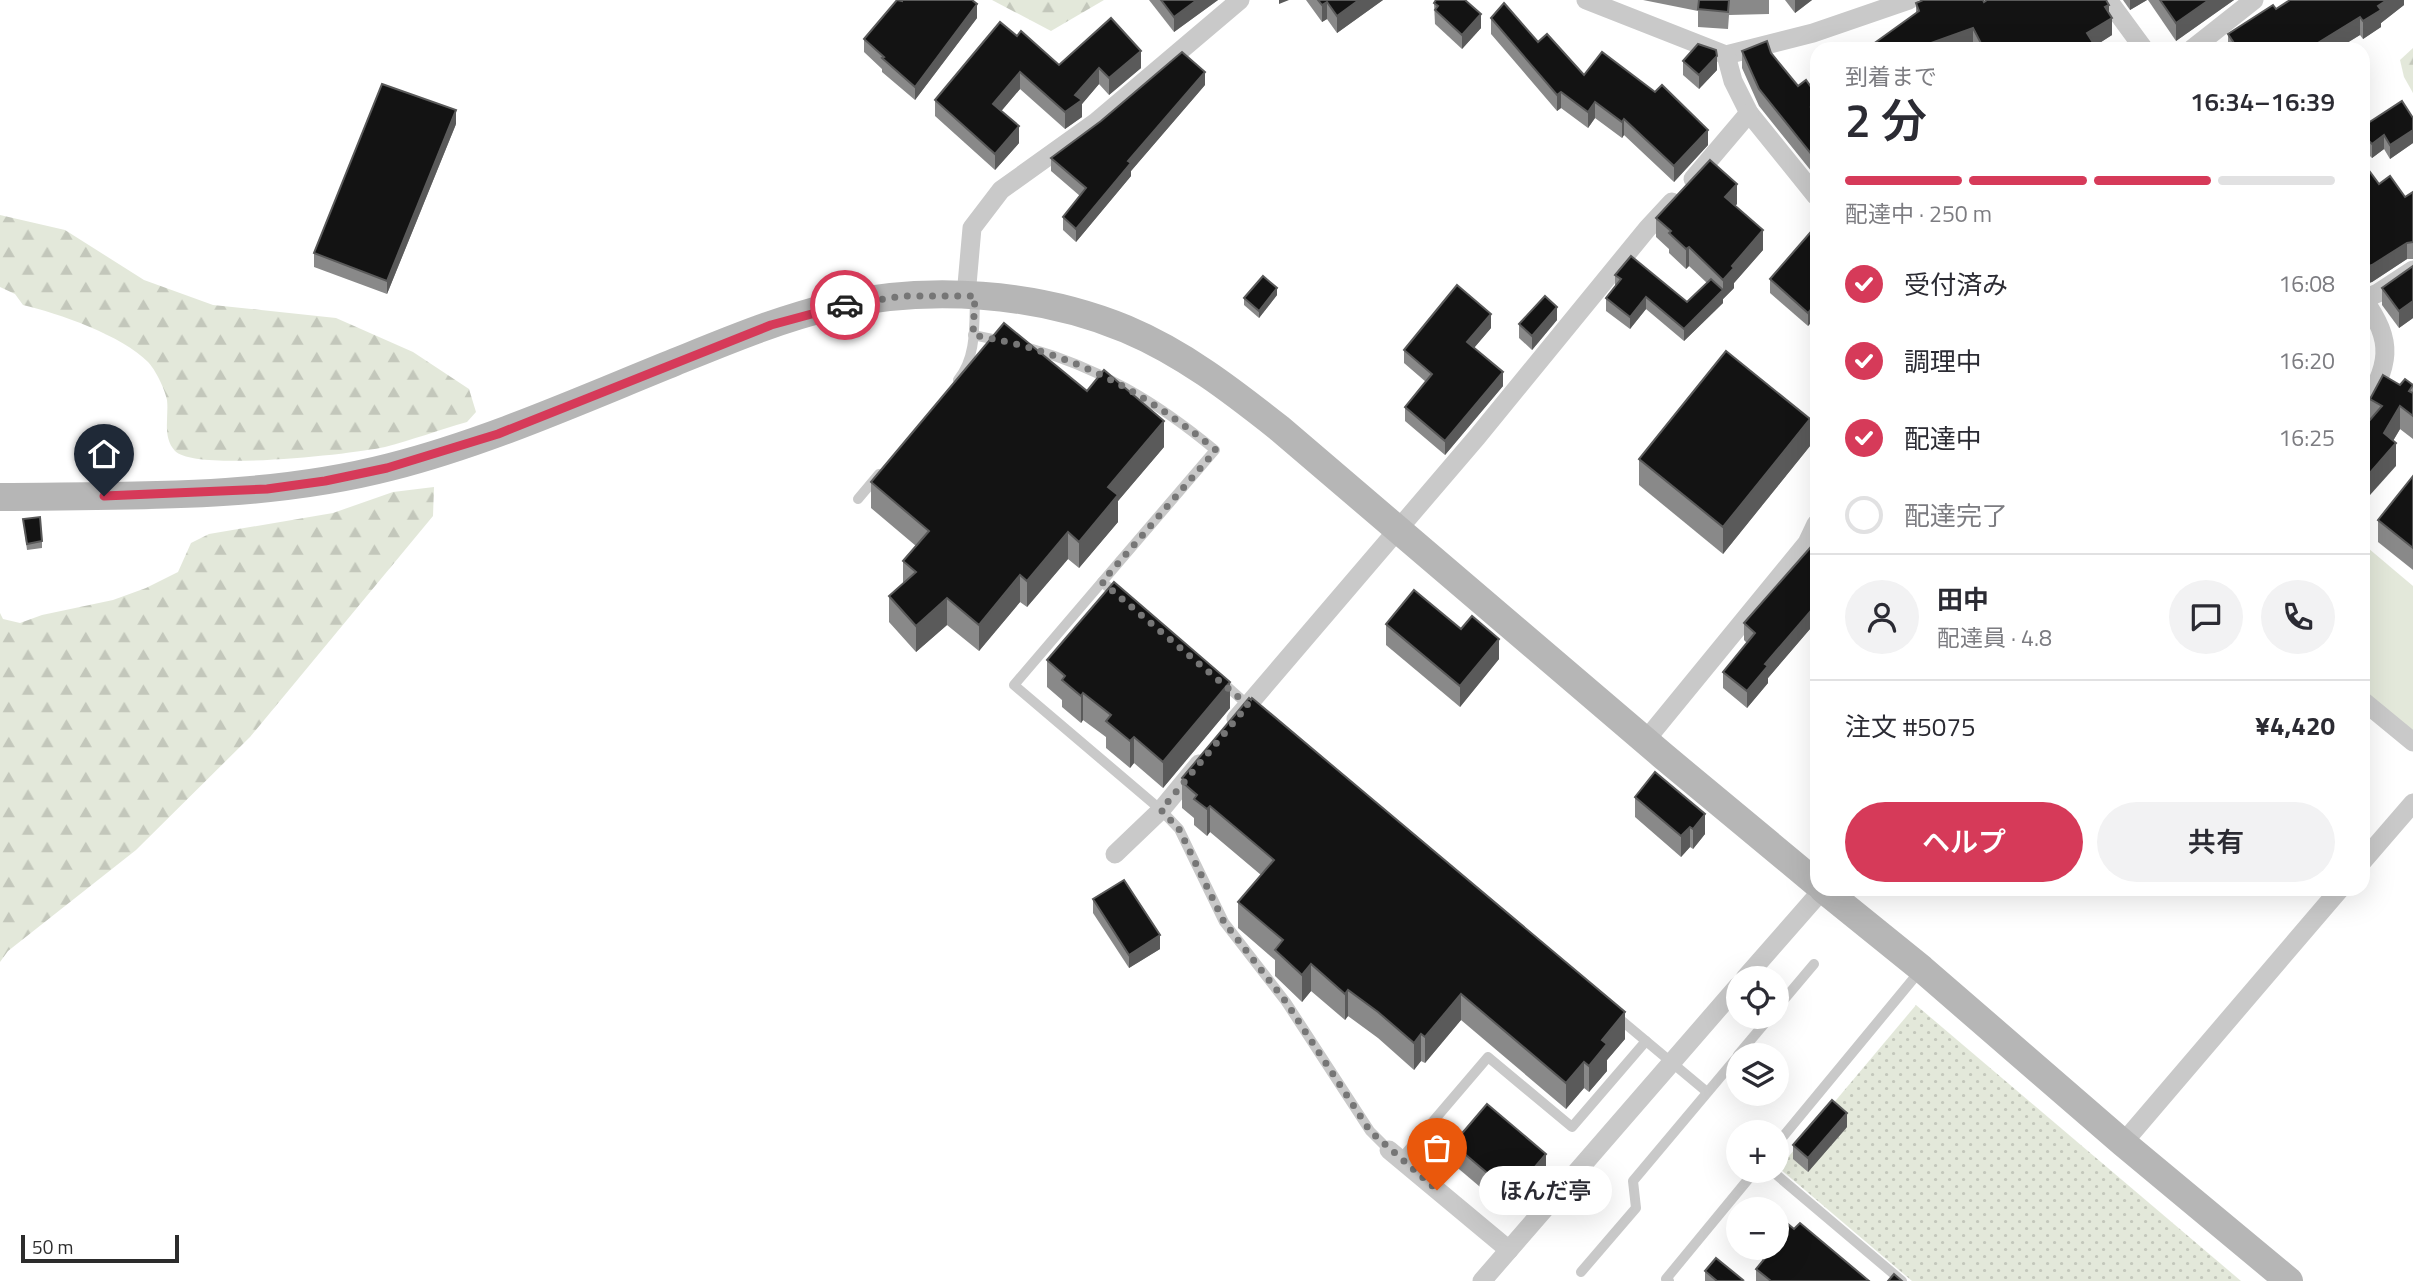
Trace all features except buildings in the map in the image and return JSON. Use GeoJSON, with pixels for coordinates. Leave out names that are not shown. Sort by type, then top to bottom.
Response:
{"type":"FeatureCollection","features":[{"type":"Feature","properties":{"kind":"street"},"geometry":{"type":"LineString","coordinates":[[971,296],[972,228],[1000,190],[1096,122],[1240,0]]}},
{"type":"Feature","properties":{"kind":"street"},"geometry":{"type":"LineString","coordinates":[[1586,0],[1726,55],[1812,33],[1867,6],[1909,0]]}},
{"type":"Feature","properties":{"kind":"street"},"geometry":{"type":"LineString","coordinates":[[2108,0],[2139,42]]}},
{"type":"Feature","properties":{"kind":"street"},"geometry":{"type":"LineString","coordinates":[[2201,42],[2254,0]]}},
{"type":"Feature","properties":{"kind":"street"},"geometry":{"type":"LineString","coordinates":[[1726,55],[1733,81],[1749,114],[1810,189]]}},
{"type":"Feature","properties":{"kind":"street"},"geometry":{"type":"LineString","coordinates":[[1115,854],[1161,810],[1218,741],[1253,709],[1396,529],[1477,437],[1647,229],[1720,150],[1749,114]]}},
{"type":"Feature","properties":{"kind":"street"},"geometry":{"type":"LineString","coordinates":[[2370,296],[2413,270]]}},
{"type":"Feature","properties":{"kind":"street"},"geometry":{"type":"LineString","coordinates":[[2,499],[267,489],[387,468],[498,434],[732,339],[803,315],[870,300],[933,295],[971,296],[1003,298],[1065,310],[1126,329],[1153,342],[1231,390],[1810,879]]}},
{"type":"Feature","properties":{"kind":"street"},"geometry":{"type":"LineString","coordinates":[[2370,310],[2384,333],[2386,359],[2370,398]]}},
{"type":"Feature","properties":{"kind":"street"},"geometry":{"type":"LineString","coordinates":[[1645,741],[1810,537]]}},
{"type":"Feature","properties":{"kind":"street"},"geometry":{"type":"LineString","coordinates":[[2370,707],[2413,742]]}},
{"type":"Feature","properties":{"kind":"street"},"geometry":{"type":"LineString","coordinates":[[2370,853],[2413,803]]}},
{"type":"Feature","properties":{"kind":"street"},"geometry":{"type":"LineString","coordinates":[[1756,966],[1817,896]]}},
{"type":"Feature","properties":{"kind":"street"},"geometry":{"type":"LineString","coordinates":[[1832,896],[1922,969],[2123,1143],[2289,1281]]}},
{"type":"Feature","properties":{"kind":"street"},"geometry":{"type":"LineString","coordinates":[[2123,1143],[2334,896]]}},
{"type":"Feature","properties":{"kind":"street"},"geometry":{"type":"LineString","coordinates":[[1482,1281],[1726,1000]]}},
{"type":"Feature","properties":{"kind":"street"},"geometry":{"type":"LineString","coordinates":[[1394,1155],[1509,1250]]}},
{"type":"Feature","properties":{"kind":"lane"},"geometry":{"type":"LineString","coordinates":[[953,386],[969,362],[973,335],[971,296]]}},
{"type":"Feature","properties":{"kind":"lane"},"geometry":{"type":"LineString","coordinates":[[973,335],[1048,353],[1102,374],[1166,411],[1216,450],[1014,685],[1161,810],[1179,829],[1224,922],[1286,1002],[1370,1131],[1394,1155],[1488,1057],[1572,1127],[1646,1041]]}},
{"type":"Feature","properties":{"kind":"lane"},"geometry":{"type":"LineString","coordinates":[[858,499],[884,468]]}},
{"type":"Feature","properties":{"kind":"lane"},"geometry":{"type":"LineString","coordinates":[[1102,582],[1131,606]]}},
{"type":"Feature","properties":{"kind":"lane"},"geometry":{"type":"LineString","coordinates":[[1208,671],[1253,709]]}},
{"type":"Feature","properties":{"kind":"lane"},"geometry":{"type":"LineString","coordinates":[[1789,994],[1814,964]]}},
{"type":"Feature","properties":{"kind":"lane"},"geometry":{"type":"LineString","coordinates":[[1789,1129],[1922,969]]}},
{"type":"Feature","properties":{"kind":"lane"},"geometry":{"type":"LineString","coordinates":[[1612,1013],[1707,1092]]}},
{"type":"Feature","properties":{"kind":"lane"},"geometry":{"type":"LineString","coordinates":[[1748,1043],[1760,1029]]}},
{"type":"Feature","properties":{"kind":"lane"},"geometry":{"type":"LineString","coordinates":[[1581,1272],[1636,1208],[1633,1181],[1726,1069]]}},
{"type":"Feature","properties":{"kind":"lane"},"geometry":{"type":"LineString","coordinates":[[1669,1281],[1666,1279],[1745,1183]]}},
{"type":"Feature","properties":{"kind":"lane"},"geometry":{"type":"LineString","coordinates":[[1786,1183],[1902,1281]]}},
{"type":"Feature","properties":{"kind":"green space"},"geometry":{"type":"Polygon","coordinates":[[[992,0],[1104,0],[1051,31],[992,0]]]}},
{"type":"Feature","properties":{"kind":"green space"},"geometry":{"type":"Polygon","coordinates":[[[2413,48],[2413,93],[2404,77],[2400,60],[2413,48]]]}},
{"type":"Feature","properties":{"kind":"green space"},"geometry":{"type":"Polygon","coordinates":[[[0,215],[65,230],[144,280],[213,305],[336,318],[413,352],[469,389],[476,412],[467,422],[368,450],[276,460],[212,460],[188,457],[175,451],[171,445],[167,433],[166,395],[157,374],[137,352],[107,335],[71,320],[23,305],[15,294],[0,287],[0,215]]]}},
{"type":"Feature","properties":{"kind":"green space"},"geometry":{"type":"Polygon","coordinates":[[[434,487],[433,516],[250,737],[136,850],[8,951],[0,962],[0,613],[3,619],[20,623],[42,615],[113,600],[178,572],[191,543],[209,534],[333,513],[393,492],[434,487]]]}},
{"type":"Feature","properties":{"kind":"green space"},"geometry":{"type":"Polygon","coordinates":[[[2370,550],[2413,586],[2413,733],[2370,696],[2370,550]]]}},
{"type":"Feature","properties":{"kind":"green space"},"geometry":{"type":"Polygon","coordinates":[[[1916,1005],[2241,1281],[1912,1281],[1789,1176],[1789,1156],[1916,1005]]]}},
{"type":"Feature","properties":{"kind":"way so far"},"geometry":{"type":"LineString","coordinates":[[845,305],[903,296],[975,296],[973,335],[1048,353],[1102,374],[1166,411],[1216,450],[1102,582],[1248,705],[1161,810],[1179,829],[1224,922],[1286,1002],[1370,1131],[1437,1190]]}},
{"type":"Feature","properties":{"kind":"place","name":"ほんだ亭"},"geometry":{"type":"Point","coordinates":[1437,1190]}},
{"type":"Feature","properties":{"kind":"route"},"geometry":{"type":"LineString","coordinates":[[104,496],[154,496],[267,489],[325,481],[387,468],[498,434],[771,325],[845,305]]}}]}
